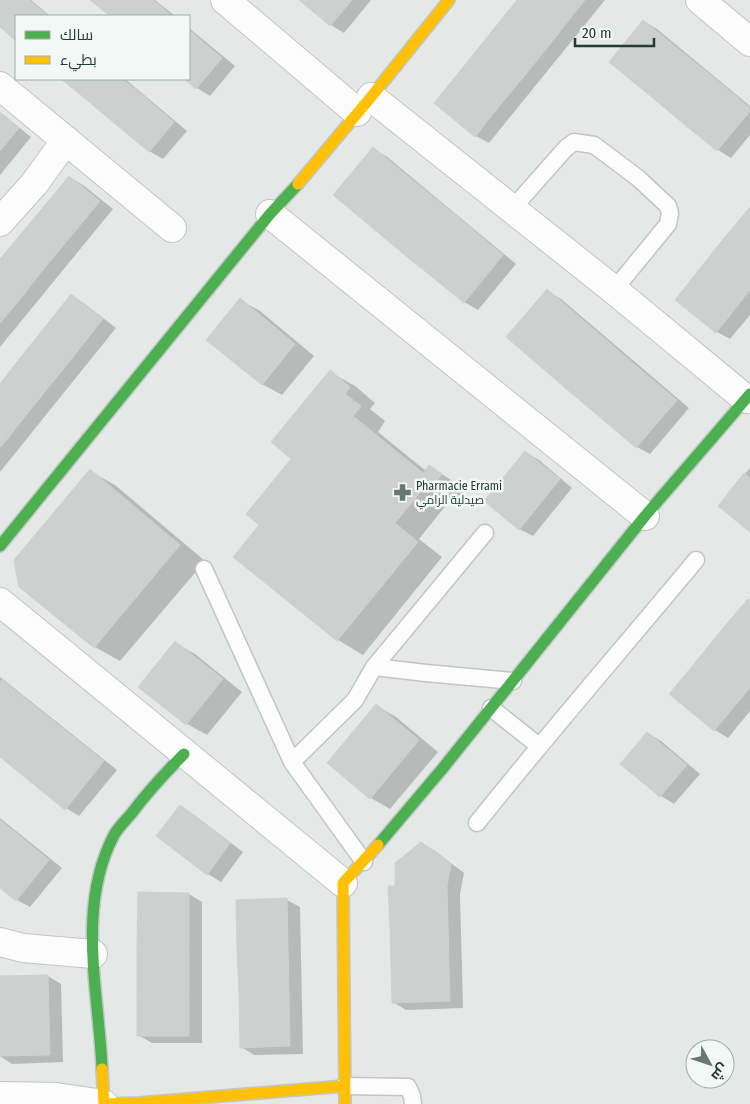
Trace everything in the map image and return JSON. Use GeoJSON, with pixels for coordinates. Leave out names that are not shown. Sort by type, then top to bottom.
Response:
{"type":"FeatureCollection","features":[{"type":"Feature","properties":{"kind":"street"},"geometry":{"type":"LineString","coordinates":[[225,0],[364,104],[512,209],[748,396],[645,516],[443,768],[344,883],[345,1104]]}},
{"type":"Feature","properties":{"kind":"street"},"geometry":{"type":"LineString","coordinates":[[0,546],[270,214],[303,178],[449,0]]}},
{"type":"Feature","properties":{"kind":"street"},"geometry":{"type":"LineString","coordinates":[[700,0],[750,42]]}},
{"type":"Feature","properties":{"kind":"street"},"geometry":{"type":"LineString","coordinates":[[0,86],[172,228]]}},
{"type":"Feature","properties":{"kind":"street"},"geometry":{"type":"LineString","coordinates":[[0,222],[34,184],[66,140]]}},
{"type":"Feature","properties":{"kind":"street"},"geometry":{"type":"LineString","coordinates":[[270,214],[645,516]]}},
{"type":"Feature","properties":{"kind":"street"},"geometry":{"type":"LineString","coordinates":[[0,602],[344,883]]}},
{"type":"Feature","properties":{"kind":"street"},"geometry":{"type":"LineString","coordinates":[[105,1104],[93,954],[97,885],[103,863],[115,835],[150,789],[184,754]]}},
{"type":"Feature","properties":{"kind":"street"},"geometry":{"type":"LineString","coordinates":[[0,942],[23,948],[93,954]]}},
{"type":"Feature","properties":{"kind":"street"},"geometry":{"type":"LineString","coordinates":[[0,1096],[56,1096],[105,1104],[139,1103],[344,1086]]}},
{"type":"Feature","properties":{"kind":"lane"},"geometry":{"type":"LineString","coordinates":[[512,209],[566,148],[574,142],[594,145],[638,178],[668,206],[670,213],[668,224],[614,290]]}},
{"type":"Feature","properties":{"kind":"lane"},"geometry":{"type":"LineString","coordinates":[[292,762],[355,700],[374,667],[485,533]]}},
{"type":"Feature","properties":{"kind":"lane"},"geometry":{"type":"LineString","coordinates":[[477,822],[696,560]]}},
{"type":"Feature","properties":{"kind":"lane"},"geometry":{"type":"LineString","coordinates":[[204,569],[292,762],[364,862]]}},
{"type":"Feature","properties":{"kind":"lane"},"geometry":{"type":"LineString","coordinates":[[374,667],[513,681]]}},
{"type":"Feature","properties":{"kind":"lane"},"geometry":{"type":"LineString","coordinates":[[491,708],[539,746]]}},
{"type":"Feature","properties":{"kind":"lane"},"geometry":{"type":"LineString","coordinates":[[344,1086],[408,1087],[412,1096],[412,1104]]}},
{"type":"Feature","properties":{"kind":"building"},"geometry":{"type":"Polygon","coordinates":[[[0,0],[9,0],[0,11],[0,0]]]}},
{"type":"Feature","properties":{"kind":"building"},"geometry":{"type":"Polygon","coordinates":[[[9,0],[29,0],[46,14],[15,15],[15,40],[0,27],[0,11],[9,0]]]}},
{"type":"Feature","properties":{"kind":"building"},"geometry":{"type":"Polygon","coordinates":[[[90,0],[109,0],[101,9],[90,0]]]}},
{"type":"Feature","properties":{"kind":"building"},"geometry":{"type":"Polygon","coordinates":[[[109,0],[153,0],[158,4],[148,15],[109,15],[101,9],[109,0]]]}},
{"type":"Feature","properties":{"kind":"building"},"geometry":{"type":"Polygon","coordinates":[[[299,0],[352,0],[330,26],[299,0]]]}},
{"type":"Feature","properties":{"kind":"building"},"geometry":{"type":"Polygon","coordinates":[[[517,0],[563,0],[576,11],[551,43],[509,10],[517,0]]]}},
{"type":"Feature","properties":{"kind":"building"},"geometry":{"type":"Polygon","coordinates":[[[563,0],[585,0],[576,11],[563,0]]]}},
{"type":"Feature","properties":{"kind":"building"},"geometry":{"type":"Polygon","coordinates":[[[158,4],[171,15],[148,15],[158,4]]]}},
{"type":"Feature","properties":{"kind":"building"},"geometry":{"type":"Polygon","coordinates":[[[509,10],[551,43],[526,74],[484,41],[509,10]]]}},
{"type":"Feature","properties":{"kind":"building"},"geometry":{"type":"Polygon","coordinates":[[[643,20],[682,52],[648,94],[609,62],[643,20]]]}},
{"type":"Feature","properties":{"kind":"building"},"geometry":{"type":"Polygon","coordinates":[[[190,31],[222,58],[196,89],[185,80],[190,80],[190,31]]]}},
{"type":"Feature","properties":{"kind":"building"},"geometry":{"type":"Polygon","coordinates":[[[484,41],[526,74],[501,104],[460,71],[484,41]]]}},
{"type":"Feature","properties":{"kind":"building"},"geometry":{"type":"Polygon","coordinates":[[[682,52],[713,77],[679,120],[648,94],[682,52]]]}},
{"type":"Feature","properties":{"kind":"building"},"geometry":{"type":"Polygon","coordinates":[[[460,71],[501,104],[475,137],[434,103],[460,71]]]}},
{"type":"Feature","properties":{"kind":"building"},"geometry":{"type":"Polygon","coordinates":[[[713,77],[750,108],[750,111],[717,151],[679,120],[713,77]]]}},
{"type":"Feature","properties":{"kind":"building"},"geometry":{"type":"Polygon","coordinates":[[[62,80],[95,80],[82,96],[62,80]]]}},
{"type":"Feature","properties":{"kind":"building"},"geometry":{"type":"Polygon","coordinates":[[[95,80],[123,80],[139,92],[113,122],[82,96],[95,80]]]}},
{"type":"Feature","properties":{"kind":"building"},"geometry":{"type":"Polygon","coordinates":[[[139,92],[174,122],[149,152],[113,122],[139,92]]]}},
{"type":"Feature","properties":{"kind":"building"},"geometry":{"type":"Polygon","coordinates":[[[0,113],[19,128],[0,151],[0,113]]]}},
{"type":"Feature","properties":{"kind":"building"},"geometry":{"type":"Polygon","coordinates":[[[373,147],[410,178],[370,226],[333,195],[373,147]]]}},
{"type":"Feature","properties":{"kind":"building"},"geometry":{"type":"Polygon","coordinates":[[[69,176],[100,201],[67,241],[36,216],[69,176]]]}},
{"type":"Feature","properties":{"kind":"building"},"geometry":{"type":"Polygon","coordinates":[[[410,178],[441,203],[401,252],[370,226],[410,178]]]}},
{"type":"Feature","properties":{"kind":"building"},"geometry":{"type":"Polygon","coordinates":[[[441,203],[471,228],[431,276],[401,252],[441,203]]]}},
{"type":"Feature","properties":{"kind":"building"},"geometry":{"type":"Polygon","coordinates":[[[750,207],[750,257],[725,237],[750,207]]]}},
{"type":"Feature","properties":{"kind":"building"},"geometry":{"type":"Polygon","coordinates":[[[36,216],[67,241],[42,271],[11,246],[36,216]]]}},
{"type":"Feature","properties":{"kind":"building"},"geometry":{"type":"Polygon","coordinates":[[[471,228],[503,255],[464,303],[431,276],[471,228]]]}},
{"type":"Feature","properties":{"kind":"building"},"geometry":{"type":"Polygon","coordinates":[[[725,237],[750,257],[750,290],[742,300],[701,267],[725,237]]]}},
{"type":"Feature","properties":{"kind":"building"},"geometry":{"type":"Polygon","coordinates":[[[11,246],[42,271],[17,303],[0,289],[0,259],[11,246]]]}},
{"type":"Feature","properties":{"kind":"building"},"geometry":{"type":"Polygon","coordinates":[[[701,267],[742,300],[716,333],[675,300],[701,267]]]}},
{"type":"Feature","properties":{"kind":"building"},"geometry":{"type":"Polygon","coordinates":[[[0,289],[17,303],[0,323],[0,289]]]}},
{"type":"Feature","properties":{"kind":"building"},"geometry":{"type":"Polygon","coordinates":[[[547,289],[583,320],[542,368],[506,337],[547,289]]]}},
{"type":"Feature","properties":{"kind":"building"},"geometry":{"type":"Polygon","coordinates":[[[71,294],[103,319],[77,352],[45,327],[71,294]]]}},
{"type":"Feature","properties":{"kind":"building"},"geometry":{"type":"Polygon","coordinates":[[[240,298],[295,344],[262,385],[206,340],[240,298]]]}},
{"type":"Feature","properties":{"kind":"building"},"geometry":{"type":"Polygon","coordinates":[[[583,320],[611,344],[570,392],[542,368],[583,320]]]}},
{"type":"Feature","properties":{"kind":"building"},"geometry":{"type":"Polygon","coordinates":[[[45,327],[77,352],[52,383],[20,358],[45,327]]]}},
{"type":"Feature","properties":{"kind":"building"},"geometry":{"type":"Polygon","coordinates":[[[611,344],[641,370],[601,418],[570,392],[611,344]]]}},
{"type":"Feature","properties":{"kind":"building"},"geometry":{"type":"Polygon","coordinates":[[[20,358],[52,383],[27,414],[0,393],[0,384],[20,358]]]}},
{"type":"Feature","properties":{"kind":"building"},"geometry":{"type":"Polygon","coordinates":[[[330,370],[350,387],[345,394],[361,406],[353,416],[423,473],[429,465],[442,474],[431,489],[426,485],[395,523],[418,542],[337,641],[233,557],[259,525],[246,514],[291,459],[271,442],[330,370]]]}},
{"type":"Feature","properties":{"kind":"building"},"geometry":{"type":"Polygon","coordinates":[[[641,370],[677,400],[636,448],[601,418],[641,370]]]}},
{"type":"Feature","properties":{"kind":"building"},"geometry":{"type":"Polygon","coordinates":[[[0,393],[27,414],[1,447],[0,446],[0,393]]]}},
{"type":"Feature","properties":{"kind":"building"},"geometry":{"type":"Polygon","coordinates":[[[525,451],[560,479],[519,530],[484,501],[525,451]]]}},
{"type":"Feature","properties":{"kind":"building"},"geometry":{"type":"Polygon","coordinates":[[[90,469],[180,545],[94,648],[19,587],[14,560],[90,469]]]}},
{"type":"Feature","properties":{"kind":"building"},"geometry":{"type":"Polygon","coordinates":[[[744,473],[750,478],[750,532],[718,506],[744,473]]]}},
{"type":"Feature","properties":{"kind":"building"},"geometry":{"type":"Polygon","coordinates":[[[748,599],[750,600],[750,660],[718,634],[748,599]]]}},
{"type":"Feature","properties":{"kind":"building"},"geometry":{"type":"Polygon","coordinates":[[[718,634],[750,660],[750,688],[739,701],[694,664],[718,634]]]}},
{"type":"Feature","properties":{"kind":"building"},"geometry":{"type":"Polygon","coordinates":[[[175,641],[223,679],[186,725],[138,687],[175,641]]]}},
{"type":"Feature","properties":{"kind":"building"},"geometry":{"type":"Polygon","coordinates":[[[694,664],[739,701],[714,731],[669,694],[694,664]]]}},
{"type":"Feature","properties":{"kind":"building"},"geometry":{"type":"Polygon","coordinates":[[[2,680],[37,708],[0,754],[0,683],[2,680]]]}},
{"type":"Feature","properties":{"kind":"building"},"geometry":{"type":"Polygon","coordinates":[[[376,704],[419,740],[370,799],[327,763],[376,704]]]}},
{"type":"Feature","properties":{"kind":"building"},"geometry":{"type":"Polygon","coordinates":[[[37,708],[66,731],[27,779],[0,757],[0,754],[37,708]]]}},
{"type":"Feature","properties":{"kind":"building"},"geometry":{"type":"Polygon","coordinates":[[[66,731],[104,761],[65,810],[27,779],[66,731]]]}},
{"type":"Feature","properties":{"kind":"building"},"geometry":{"type":"Polygon","coordinates":[[[647,732],[687,765],[660,797],[620,764],[647,732]]]}},
{"type":"Feature","properties":{"kind":"building"},"geometry":{"type":"Polygon","coordinates":[[[180,805],[230,843],[207,875],[156,836],[180,805]]]}},
{"type":"Feature","properties":{"kind":"building"},"geometry":{"type":"Polygon","coordinates":[[[0,820],[14,831],[0,848],[0,820]]]}},
{"type":"Feature","properties":{"kind":"building"},"geometry":{"type":"Polygon","coordinates":[[[14,831],[49,860],[16,901],[0,888],[0,848],[14,831]]]}},
{"type":"Feature","properties":{"kind":"building"},"geometry":{"type":"Polygon","coordinates":[[[421,842],[451,864],[447,886],[395,886],[395,863],[421,842]]]}},
{"type":"Feature","properties":{"kind":"building"},"geometry":{"type":"Polygon","coordinates":[[[388,886],[447,886],[448,925],[390,927],[388,886]]]}},
{"type":"Feature","properties":{"kind":"building"},"geometry":{"type":"Polygon","coordinates":[[[138,892],[189,893],[189,948],[137,948],[138,892]]]}},
{"type":"Feature","properties":{"kind":"building"},"geometry":{"type":"Polygon","coordinates":[[[287,898],[288,947],[237,948],[236,900],[287,898]]]}},
{"type":"Feature","properties":{"kind":"building"},"geometry":{"type":"Polygon","coordinates":[[[448,925],[449,965],[391,967],[390,927],[448,925]]]}},
{"type":"Feature","properties":{"kind":"building"},"geometry":{"type":"Polygon","coordinates":[[[288,947],[289,993],[239,994],[237,948],[288,947]]]}},
{"type":"Feature","properties":{"kind":"building"},"geometry":{"type":"Polygon","coordinates":[[[137,948],[189,948],[189,995],[137,995],[137,948]]]}},
{"type":"Feature","properties":{"kind":"building"},"geometry":{"type":"Polygon","coordinates":[[[449,965],[450,1001],[392,1003],[391,967],[449,965]]]}},
{"type":"Feature","properties":{"kind":"building"},"geometry":{"type":"Polygon","coordinates":[[[48,975],[49,1014],[0,1016],[0,976],[48,975]]]}},
{"type":"Feature","properties":{"kind":"building"},"geometry":{"type":"Polygon","coordinates":[[[289,993],[290,1046],[240,1048],[239,994],[289,993]]]}},
{"type":"Feature","properties":{"kind":"building"},"geometry":{"type":"Polygon","coordinates":[[[137,995],[189,995],[189,1036],[137,1036],[137,995]]]}},
{"type":"Feature","properties":{"kind":"building"},"geometry":{"type":"Polygon","coordinates":[[[49,1014],[50,1055],[0,1056],[0,1016],[49,1014]]]}},
{"type":"Feature","properties":{"kind":"traffic: fast"},"geometry":{"type":"LineString","coordinates":[[0,546],[270,214],[298,184]]}},
{"type":"Feature","properties":{"kind":"traffic: fast"},"geometry":{"type":"LineString","coordinates":[[378,845],[443,768],[645,516],[750,394]]}},
{"type":"Feature","properties":{"kind":"traffic: fast"},"geometry":{"type":"LineString","coordinates":[[102,1069],[93,950],[96,891],[102,863],[114,835],[156,783],[184,754]]}},
{"type":"Feature","properties":{"kind":"traffic: slow"},"geometry":{"type":"LineString","coordinates":[[298,184],[449,0]]}},
{"type":"Feature","properties":{"kind":"traffic: slow"},"geometry":{"type":"LineString","coordinates":[[345,1104],[343,883],[378,845]]}},
{"type":"Feature","properties":{"kind":"traffic: slow"},"geometry":{"type":"LineString","coordinates":[[102,1069],[104,1104],[139,1103],[344,1086]]}},
{"type":"Feature","properties":{"kind":"place","name":"Pharmacie Errami صيدلية الرامي"},"geometry":{"type":"Point","coordinates":[402,493]}}]}
